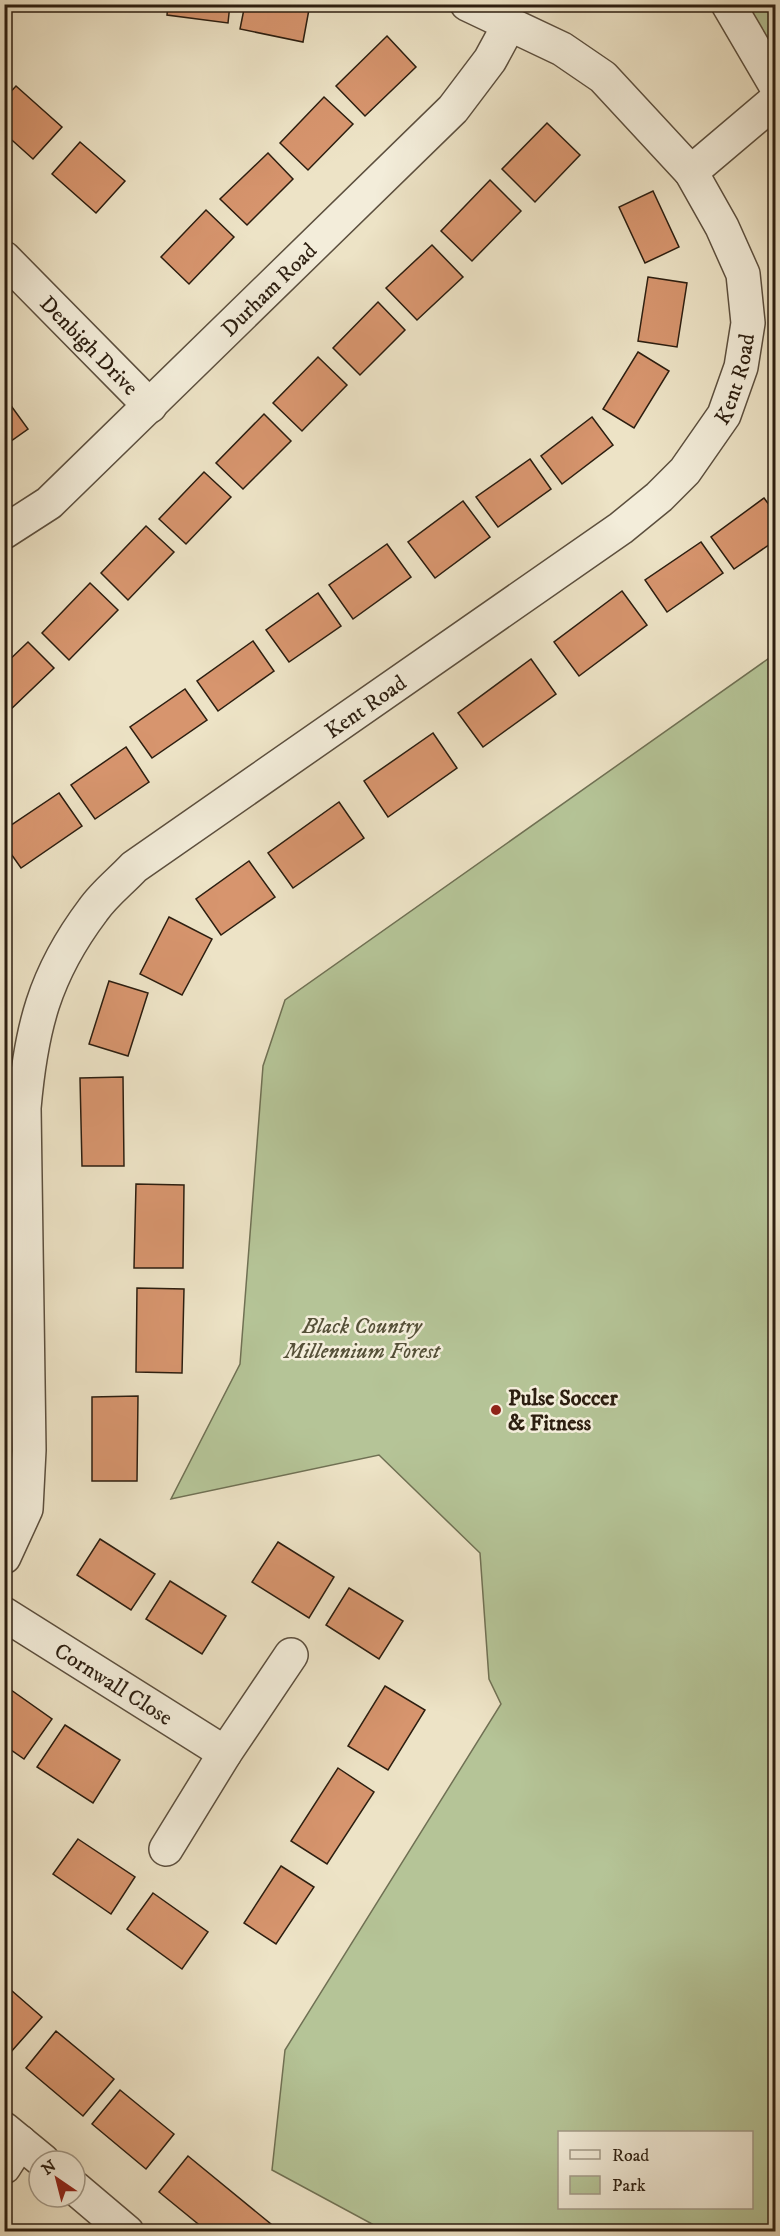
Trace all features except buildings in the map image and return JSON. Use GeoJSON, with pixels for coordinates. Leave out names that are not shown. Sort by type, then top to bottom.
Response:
{"type":"FeatureCollection","features":[{"type":"Feature","properties":{"kind":"street","name":"Kent Road"},"geometry":{"type":"LineString","coordinates":[[4,1557],[26,1509],[29,1450],[15,1272],[28,1059],[38,1015],[52,975],[94,909],[134,867],[621,528],[659,497],[685,471],[724,415],[741,367],[748,323],[743,274],[722,228],[691,172],[603,77],[562,49],[467,4]]}},
{"type":"Feature","properties":{"kind":"street"},"geometry":{"type":"LineString","coordinates":[[728,4],[776,86]]}},
{"type":"Feature","properties":{"kind":"street","name":"Durham Road"},"geometry":{"type":"LineString","coordinates":[[4,532],[49,503],[453,109],[490,60],[509,25]]}},
{"type":"Feature","properties":{"kind":"street"},"geometry":{"type":"LineString","coordinates":[[691,172],[776,100]]}},
{"type":"Feature","properties":{"kind":"street","name":"Denbigh Drive"},"geometry":{"type":"LineString","coordinates":[[4,258],[150,406]]}},
{"type":"Feature","properties":{"kind":"street","name":"Cornwall Close"},"geometry":{"type":"LineString","coordinates":[[4,1614],[225,1753]]}},
{"type":"Feature","properties":{"kind":"street"},"geometry":{"type":"LineString","coordinates":[[166,1849],[225,1753],[291,1655]]}},
{"type":"Feature","properties":{"kind":"street"},"geometry":{"type":"LineString","coordinates":[[87,2198],[127,2232]]}},
{"type":"Feature","properties":{"kind":"green space"},"geometry":{"type":"Polygon","coordinates":[[[741,5],[775,5],[775,57],[741,5]]]}},
{"type":"Feature","properties":{"kind":"green space","name":"Pulse Soccer & Fitness"},"geometry":{"type":"Polygon","coordinates":[[[775,654],[775,2231],[385,2231],[272,2170],[285,2050],[501,1704],[489,1679],[480,1553],[379,1455],[171,1499],[240,1364],[263,1066],[285,1000],[775,654]]]}},
{"type":"Feature","properties":{"kind":"place","name":"Pulse Soccer & Fitness"},"geometry":{"type":"Point","coordinates":[496,1410]}},
{"type":"Feature","properties":{"kind":"park label","name":"Black Country Millennium Forest"},"geometry":{"type":"Point","coordinates":[362,1338]}}]}
